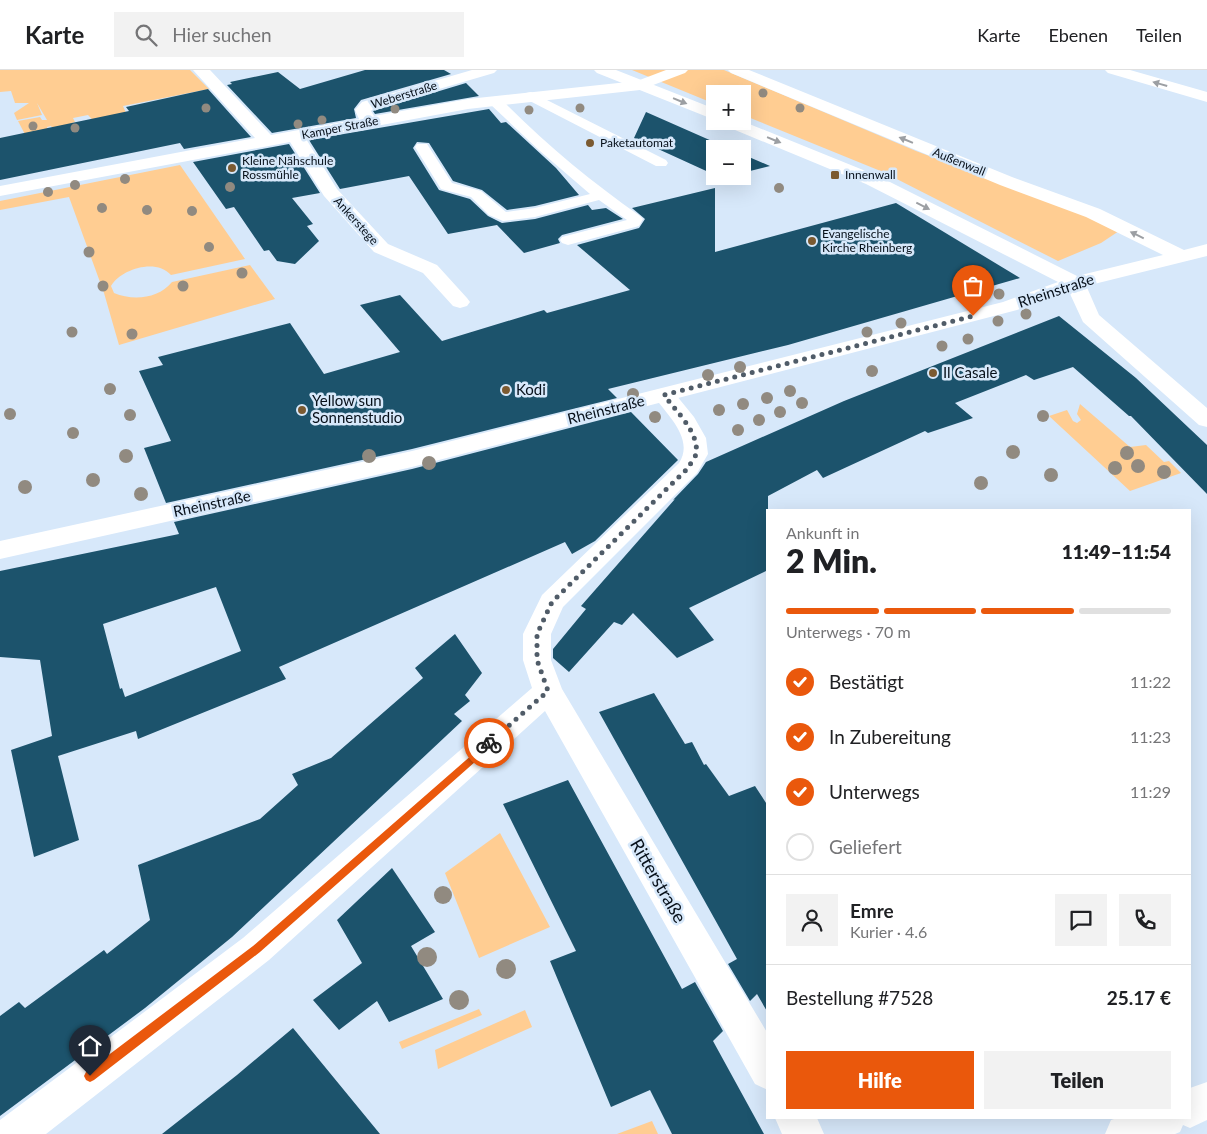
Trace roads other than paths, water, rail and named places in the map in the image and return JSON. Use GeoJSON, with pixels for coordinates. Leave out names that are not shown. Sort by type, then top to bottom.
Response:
{"type":"FeatureCollection","features":[{"type":"Feature","properties":{"kind":"street"},"geometry":{"type":"LineString","coordinates":[[201,70],[267,141]]}},
{"type":"Feature","properties":{"kind":"street","name":"Weberstraße"},"geometry":{"type":"LineString","coordinates":[[370,122],[364,115],[363,110],[368,105],[489,70]]}},
{"type":"Feature","properties":{"kind":"street"},"geometry":{"type":"LineString","coordinates":[[602,70],[706,111]]}},
{"type":"Feature","properties":{"kind":"street","name":"Kamper Straße"},"geometry":{"type":"LineString","coordinates":[[0,191],[370,122],[494,101],[640,85],[680,70]]}},
{"type":"Feature","properties":{"kind":"street","name":"Außenwall"},"geometry":{"type":"LineString","coordinates":[[736,70],[1006,181],[1094,213],[1181,256]]}},
{"type":"Feature","properties":{"kind":"street"},"geometry":{"type":"LineString","coordinates":[[1113,70],[1207,98]]}},
{"type":"Feature","properties":{"kind":"street"},"geometry":{"type":"LineString","coordinates":[[751,130],[872,180],[1075,283],[1090,318],[1207,420]]}},
{"type":"Feature","properties":{"kind":"street","name":"Ankerstege"},"geometry":{"type":"LineString","coordinates":[[295,136],[330,192],[380,248],[430,269],[460,302]]}},
{"type":"Feature","properties":{"kind":"street","name":"Rheinstraße"},"geometry":{"type":"LineString","coordinates":[[0,550],[301,485],[664,395],[1010,306],[1075,283],[1207,250]]}},
{"type":"Feature","properties":{"kind":"street","name":"Ritterstraße"},"geometry":{"type":"LineString","coordinates":[[664,395],[688,426],[695,442],[696,454],[688,468],[552,602],[537,634],[537,660],[548,691],[766,1068]]}},
{"type":"Feature","properties":{"kind":"street"},"geometry":{"type":"LineString","coordinates":[[14,1134],[256,949],[548,691]]}},
{"type":"Feature","properties":{"kind":"street"},"geometry":{"type":"LineString","coordinates":[[1191,1108],[1207,1101]]}},
{"type":"Feature","properties":{"kind":"street"},"geometry":{"type":"LineString","coordinates":[[796,1119],[804,1134]]}},
{"type":"Feature","properties":{"kind":"street"},"geometry":{"type":"LineString","coordinates":[[1124,1134],[1163,1119]]}},
{"type":"Feature","properties":{"kind":"lane"},"geometry":{"type":"LineString","coordinates":[[531,96],[662,163]]}},
{"type":"Feature","properties":{"kind":"lane"},"geometry":{"type":"LineString","coordinates":[[494,101],[516,123],[602,196],[635,219],[634,224],[568,240]]}},
{"type":"Feature","properties":{"kind":"lane"},"geometry":{"type":"LineString","coordinates":[[422,147],[446,186],[477,195],[489,208],[502,216],[508,217],[534,212],[602,196]]}},
{"type":"Feature","properties":{"kind":"place","name":"Paketautomat"},"geometry":{"type":"Point","coordinates":[590,143]}},
{"type":"Feature","properties":{"kind":"place","name":"Kleine Nähschule Rossmühle"},"geometry":{"type":"Point","coordinates":[232,168]}},
{"type":"Feature","properties":{"kind":"place","name":"Innenwall"},"geometry":{"type":"Point","coordinates":[835,175]}},
{"type":"Feature","properties":{"kind":"place","name":"Evangelische Kirche Rheinberg"},"geometry":{"type":"Point","coordinates":[812,241]}},
{"type":"Feature","properties":{"kind":"place","name":"Il Casale"},"geometry":{"type":"Point","coordinates":[933,373]}},
{"type":"Feature","properties":{"kind":"place","name":"Kodi"},"geometry":{"type":"Point","coordinates":[506,390]}},
{"type":"Feature","properties":{"kind":"place","name":"Yellow sun Sonnenstudio"},"geometry":{"type":"Point","coordinates":[302,410]}}]}
